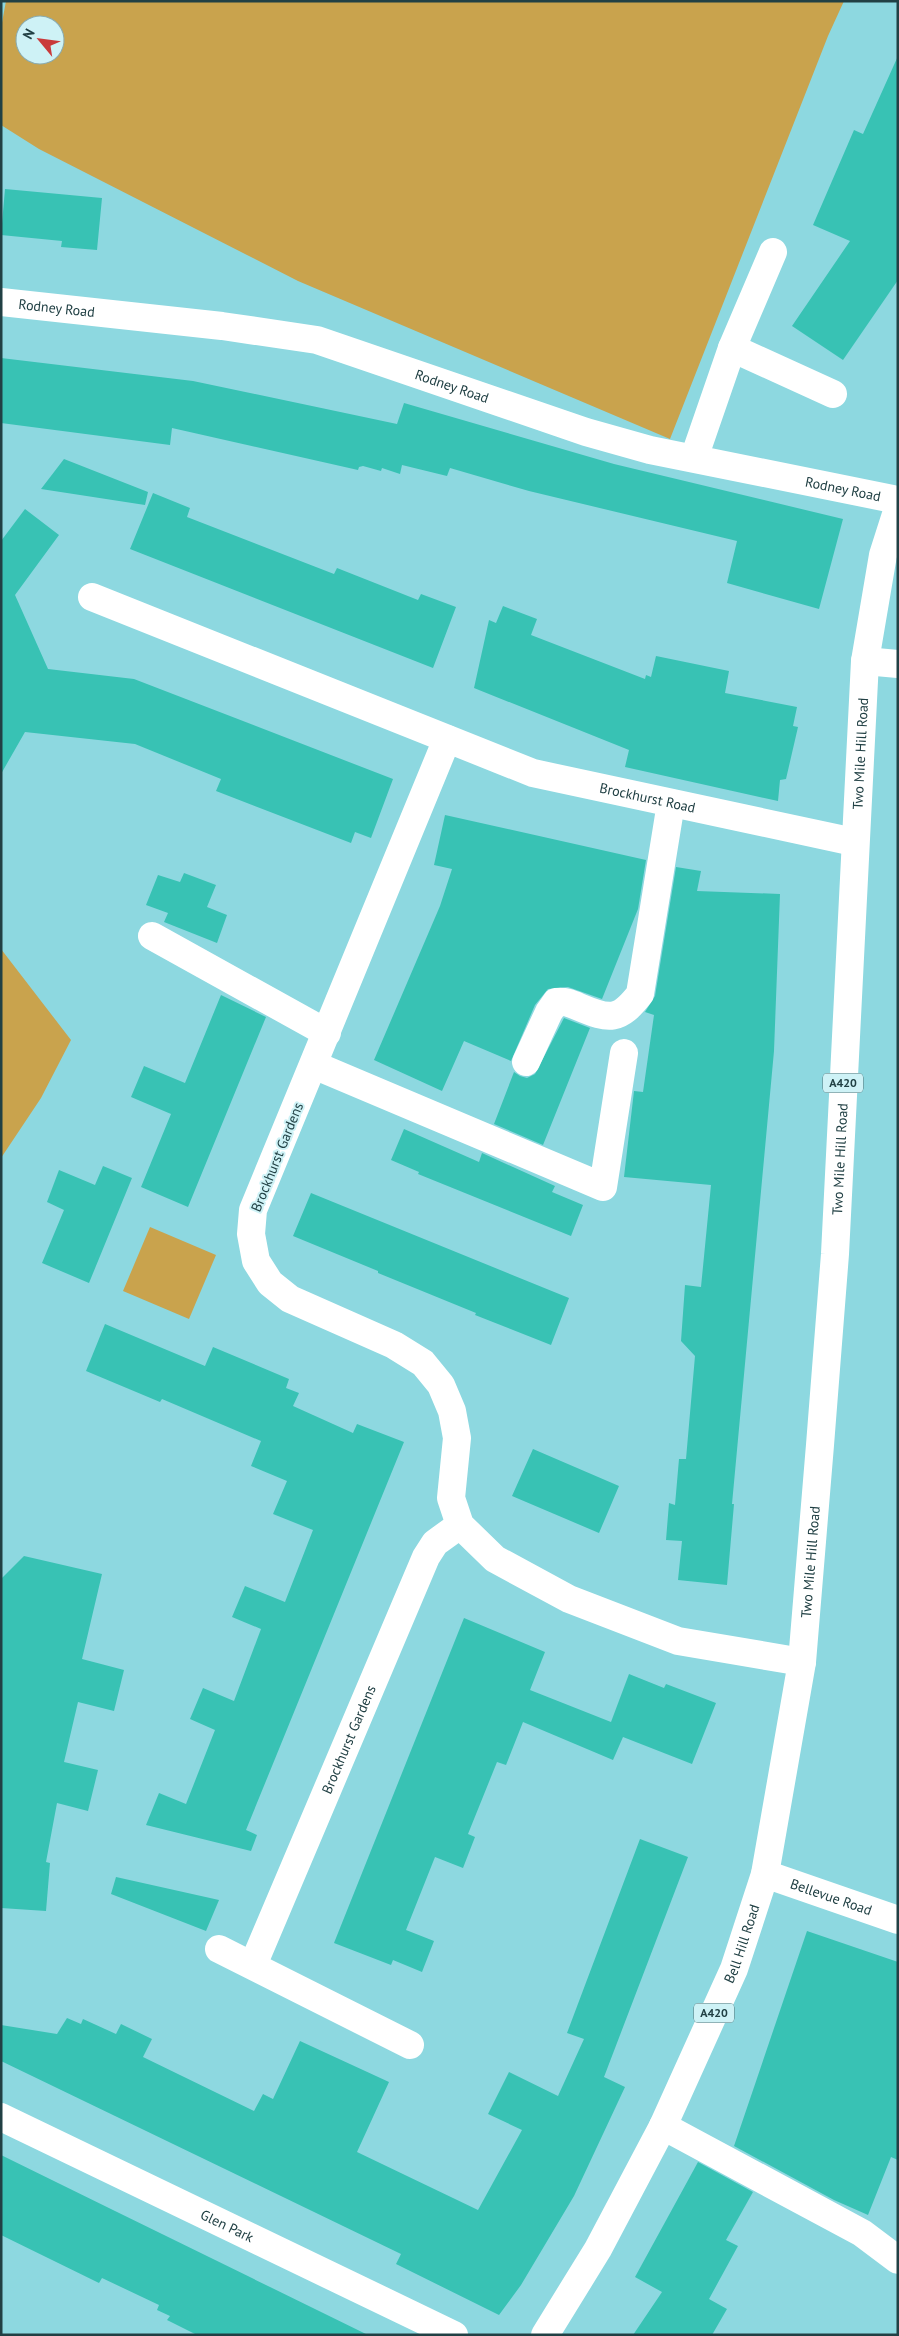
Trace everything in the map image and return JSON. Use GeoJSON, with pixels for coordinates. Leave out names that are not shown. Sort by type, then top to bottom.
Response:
{"type":"FeatureCollection","features":[{"type":"Feature","properties":{"kind":"street"},"geometry":{"type":"LineString","coordinates":[[694,458],[732,348],[773,252]]}},
{"type":"Feature","properties":{"kind":"street","name":"Rodney Road"},"geometry":{"type":"LineString","coordinates":[[1,302],[222,326],[317,340],[586,432],[650,450],[898,500]]}},
{"type":"Feature","properties":{"kind":"street"},"geometry":{"type":"LineString","coordinates":[[732,348],[833,394]]}},
{"type":"Feature","properties":{"kind":"street","name":"Two Mile Hill Road"},"geometry":{"type":"LineString","coordinates":[[802,1662],[835,1254],[864,661],[883,555],[898,508]]}},
{"type":"Feature","properties":{"kind":"street","name":"Brockhurst Road"},"geometry":{"type":"LineString","coordinates":[[92,597],[533,773],[854,842]]}},
{"type":"Feature","properties":{"kind":"street"},"geometry":{"type":"LineString","coordinates":[[864,661],[898,664]]}},
{"type":"Feature","properties":{"kind":"street","name":"Brockhurst Gardens"},"geometry":{"type":"LineString","coordinates":[[447,739],[254,1210],[251,1234],[256,1261],[270,1283],[290,1300],[394,1345],[423,1363],[441,1385],[452,1411],[457,1438],[452,1498],[460,1525],[495,1559],[569,1599],[678,1640],[802,1662]]}},
{"type":"Feature","properties":{"kind":"street"},"geometry":{"type":"LineString","coordinates":[[526,1062],[548,1012],[556,1002],[564,1001],[589,1011],[612,1017],[627,1010],[640,994],[671,803]]}},
{"type":"Feature","properties":{"kind":"street"},"geometry":{"type":"LineString","coordinates":[[152,936],[328,1033]]}},
{"type":"Feature","properties":{"kind":"street"},"geometry":{"type":"LineString","coordinates":[[314,1065],[602,1187],[624,1053]]}},
{"type":"Feature","properties":{"kind":"street","name":"Brockhurst Gardens"},"geometry":{"type":"LineString","coordinates":[[253,1965],[426,1557],[435,1542],[460,1525]]}},
{"type":"Feature","properties":{"kind":"street","name":"Bell Hill Road"},"geometry":{"type":"LineString","coordinates":[[545,2335],[598,2249],[663,2126],[734,1970],[765,1874],[802,1662]]}},
{"type":"Feature","properties":{"kind":"street","name":"Bellevue Road"},"geometry":{"type":"LineString","coordinates":[[765,1874],[898,1920]]}},
{"type":"Feature","properties":{"kind":"street"},"geometry":{"type":"LineString","coordinates":[[219,1949],[410,2045]]}},
{"type":"Feature","properties":{"kind":"street","name":"Glen Park"},"geometry":{"type":"LineString","coordinates":[[1,2117],[454,2335]]}},
{"type":"Feature","properties":{"kind":"street"},"geometry":{"type":"LineString","coordinates":[[663,2126],[862,2233],[898,2260]]}},
{"type":"Feature","properties":{"kind":"shaded area"},"geometry":{"type":"Polygon","coordinates":[[[6,1],[844,1],[828,36],[670,439],[298,281],[39,149],[1,125],[1,28],[6,1]]]}},
{"type":"Feature","properties":{"kind":"shaded area"},"geometry":{"type":"Polygon","coordinates":[[[1,949],[71,1040],[41,1098],[1,1158],[1,949]]]}},
{"type":"Feature","properties":{"kind":"shaded area"},"geometry":{"type":"Polygon","coordinates":[[[150,1227],[216,1255],[189,1319],[123,1291],[150,1227]]]}},
{"type":"Feature","properties":{"kind":"building"},"geometry":{"type":"Polygon","coordinates":[[[898,56],[898,280],[843,360],[792,326],[850,241],[813,225],[854,130],[863,134],[898,56]]]}},
{"type":"Feature","properties":{"kind":"building"},"geometry":{"type":"Polygon","coordinates":[[[5,189],[102,198],[97,250],[61,247],[62,241],[1,235],[5,189]]]}},
{"type":"Feature","properties":{"kind":"building"},"geometry":{"type":"Polygon","coordinates":[[[1,358],[193,381],[397,424],[404,403],[614,464],[843,519],[819,609],[727,583],[737,541],[529,491],[450,468],[447,476],[402,465],[400,474],[382,468],[381,471],[363,466],[359,467],[358,470],[172,428],[170,445],[1,423],[1,358]]]}},
{"type":"Feature","properties":{"kind":"building"},"geometry":{"type":"Polygon","coordinates":[[[64,459],[148,492],[145,505],[41,489],[64,459]]]}},
{"type":"Feature","properties":{"kind":"building"},"geometry":{"type":"Polygon","coordinates":[[[153,493],[190,508],[187,517],[334,574],[337,568],[418,600],[421,594],[456,607],[433,668],[130,549],[153,493]]]}},
{"type":"Feature","properties":{"kind":"building"},"geometry":{"type":"Polygon","coordinates":[[[25,509],[59,535],[15,595],[48,669],[134,679],[393,779],[371,838],[355,832],[351,843],[216,791],[221,779],[135,744],[25,732],[1,774],[1,541],[25,509]]]}},
{"type":"Feature","properties":{"kind":"building"},"geometry":{"type":"Polygon","coordinates":[[[503,606],[537,619],[531,635],[645,679],[646,675],[651,677],[656,656],[729,671],[725,693],[797,707],[793,726],[798,727],[786,779],[780,780],[778,801],[625,767],[629,750],[474,688],[489,620],[496,623],[503,606]]]}},
{"type":"Feature","properties":{"kind":"building"},"geometry":{"type":"Polygon","coordinates":[[[445,815],[646,860],[638,909],[602,999],[568,987],[548,989],[535,1005],[511,1061],[464,1041],[442,1091],[374,1060],[440,906],[452,869],[434,865],[445,815]]]}},
{"type":"Feature","properties":{"kind":"building"},"geometry":{"type":"Polygon","coordinates":[[[676,867],[701,871],[697,891],[780,894],[774,1051],[732,1504],[734,1504],[727,1585],[678,1580],[682,1541],[666,1540],[669,1503],[675,1505],[679,1459],[686,1459],[695,1356],[681,1341],[685,1285],[701,1287],[711,1185],[624,1177],[634,1091],[643,1092],[654,1015],[645,1012],[655,996],[676,867]]]}},
{"type":"Feature","properties":{"kind":"building"},"geometry":{"type":"Polygon","coordinates":[[[184,873],[216,885],[207,907],[227,915],[217,943],[164,922],[168,913],[146,905],[158,875],[180,882],[184,873]]]}},
{"type":"Feature","properties":{"kind":"building"},"geometry":{"type":"Polygon","coordinates":[[[221,995],[266,1017],[188,1207],[141,1187],[171,1114],[131,1097],[144,1066],[185,1083],[221,995]]]}},
{"type":"Feature","properties":{"kind":"building"},"geometry":{"type":"Polygon","coordinates":[[[564,1018],[590,1028],[543,1145],[494,1124],[514,1072],[527,1078],[535,1074],[564,1018]]]}},
{"type":"Feature","properties":{"kind":"building"},"geometry":{"type":"Polygon","coordinates":[[[404,1129],[479,1162],[482,1153],[555,1186],[552,1192],[583,1205],[571,1236],[418,1174],[419,1172],[391,1160],[404,1129]]]}},
{"type":"Feature","properties":{"kind":"building"},"geometry":{"type":"Polygon","coordinates":[[[103,1166],[132,1178],[89,1283],[42,1263],[64,1210],[47,1202],[59,1170],[95,1185],[103,1166]]]}},
{"type":"Feature","properties":{"kind":"building"},"geometry":{"type":"Polygon","coordinates":[[[311,1193],[569,1298],[551,1345],[475,1315],[476,1313],[293,1236],[311,1193]]]}},
{"type":"Feature","properties":{"kind":"building"},"geometry":{"type":"Polygon","coordinates":[[[105,1324],[205,1366],[213,1347],[289,1379],[286,1388],[299,1393],[293,1406],[353,1433],[357,1424],[404,1442],[246,1830],[257,1835],[251,1851],[146,1825],[159,1793],[186,1804],[215,1730],[190,1719],[203,1688],[234,1701],[261,1629],[232,1617],[245,1586],[285,1602],[313,1530],[273,1514],[287,1481],[251,1466],[261,1441],[162,1399],[160,1402],[86,1371],[105,1324]]]}},
{"type":"Feature","properties":{"kind":"building"},"geometry":{"type":"Polygon","coordinates":[[[533,1449],[619,1486],[599,1533],[512,1496],[533,1449]]]}},
{"type":"Feature","properties":{"kind":"building"},"geometry":{"type":"Polygon","coordinates":[[[24,1556],[102,1574],[82,1659],[124,1670],[114,1711],[78,1702],[64,1762],[98,1770],[88,1811],[57,1803],[46,1862],[50,1863],[46,1911],[1,1908],[1,1579],[24,1556]]]}},
{"type":"Feature","properties":{"kind":"building"},"geometry":{"type":"Polygon","coordinates":[[[464,1618],[545,1652],[530,1690],[611,1722],[629,1674],[664,1688],[666,1684],[716,1703],[692,1764],[623,1737],[613,1760],[523,1722],[506,1765],[497,1762],[468,1834],[475,1837],[463,1868],[435,1857],[406,1930],[434,1941],[422,1972],[393,1960],[391,1965],[334,1943],[464,1618]]]}},
{"type":"Feature","properties":{"kind":"building"},"geometry":{"type":"Polygon","coordinates":[[[640,1839],[688,1857],[604,2077],[625,2087],[574,2196],[521,2285],[499,2315],[396,2264],[401,2254],[1,2061],[1,2025],[57,2034],[67,2018],[81,2024],[83,2019],[116,2034],[121,2024],[152,2039],[143,2057],[254,2111],[263,2094],[273,2099],[300,2041],[389,2082],[357,2152],[478,2210],[522,2130],[488,2114],[509,2072],[558,2096],[584,2039],[567,2033],[640,1839]]]}},
{"type":"Feature","properties":{"kind":"building"},"geometry":{"type":"Polygon","coordinates":[[[116,1877],[219,1900],[206,1931],[111,1894],[116,1877]]]}},
{"type":"Feature","properties":{"kind":"building"},"geometry":{"type":"Polygon","coordinates":[[[807,1931],[898,1962],[898,2160],[891,2157],[868,2215],[834,2200],[734,2146],[807,1931]]]}},
{"type":"Feature","properties":{"kind":"building"},"geometry":{"type":"Polygon","coordinates":[[[1,2155],[368,2335],[197,2335],[167,2320],[170,2316],[157,2310],[159,2305],[102,2278],[99,2283],[1,2235],[1,2155]]]}},
{"type":"Feature","properties":{"kind":"building"},"geometry":{"type":"Polygon","coordinates":[[[698,2162],[753,2192],[726,2240],[738,2246],[709,2299],[727,2309],[712,2335],[633,2335],[662,2292],[635,2277],[698,2162]]]}}]}
